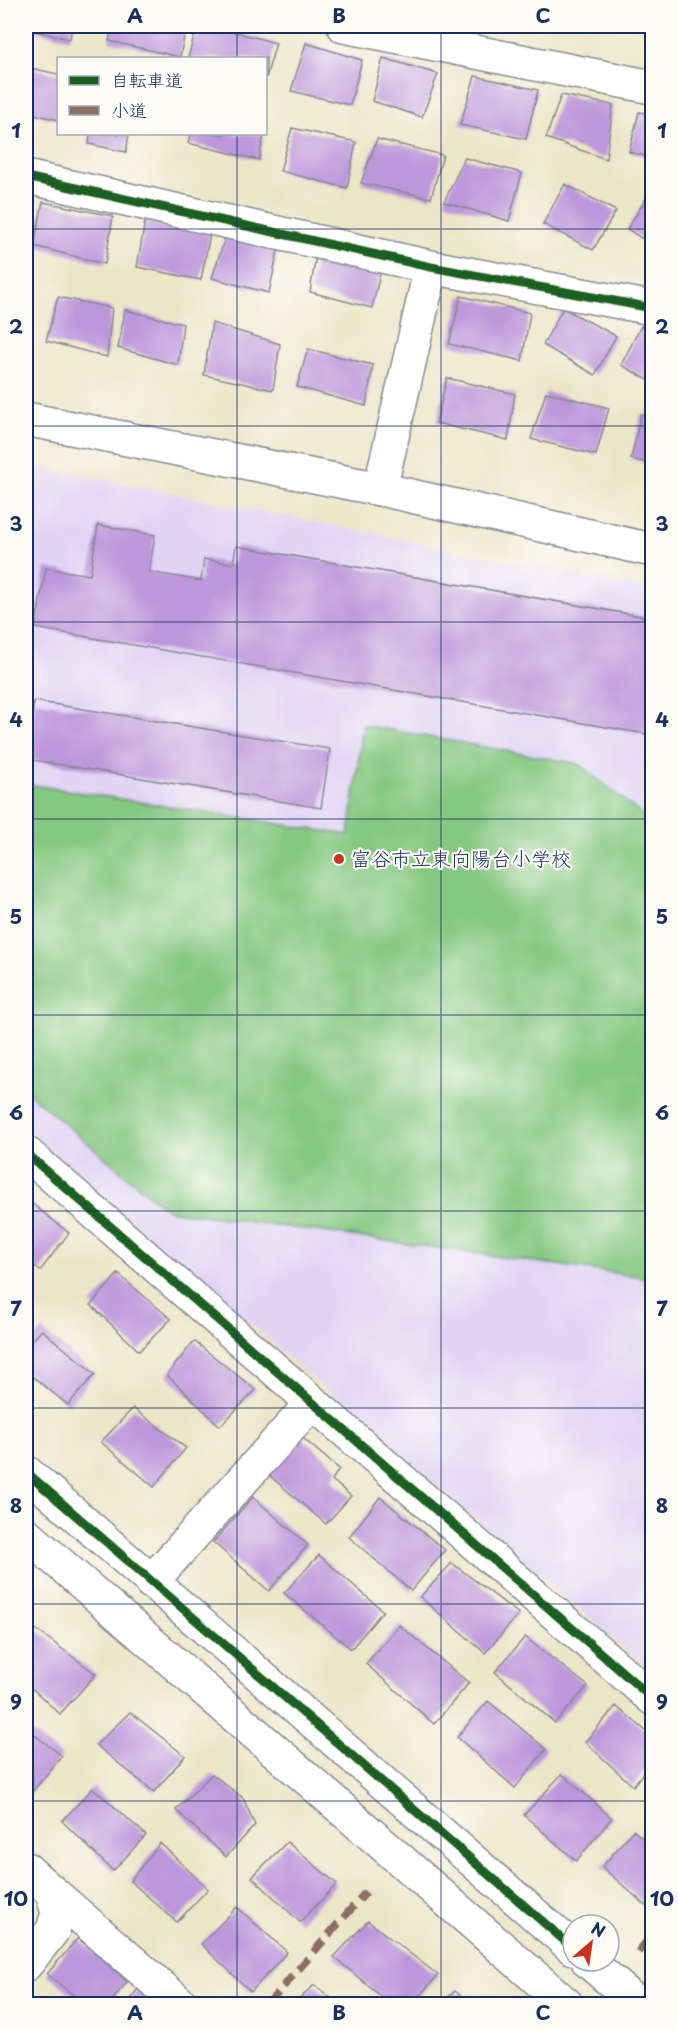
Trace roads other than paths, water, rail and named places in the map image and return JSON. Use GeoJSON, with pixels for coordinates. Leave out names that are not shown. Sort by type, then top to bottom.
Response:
{"type":"FeatureCollection","features":[{"type":"Feature","properties":{"kind":"street"},"geometry":{"type":"LineString","coordinates":[[344,26],[652,87]]}},
{"type":"Feature","properties":{"kind":"street"},"geometry":{"type":"LineString","coordinates":[[26,177],[431,267],[652,308]]}},
{"type":"Feature","properties":{"kind":"street"},"geometry":{"type":"LineString","coordinates":[[380,489],[431,267]]}},
{"type":"Feature","properties":{"kind":"street"},"geometry":{"type":"LineString","coordinates":[[26,419],[380,489],[652,550]]}},
{"type":"Feature","properties":{"kind":"street"},"geometry":{"type":"LineString","coordinates":[[26,1153],[652,1698]]}},
{"type":"Feature","properties":{"kind":"street"},"geometry":{"type":"LineString","coordinates":[[151,1582],[312,1403]]}},
{"type":"Feature","properties":{"kind":"street"},"geometry":{"type":"LineString","coordinates":[[26,1472],[561,1938]]}},
{"type":"Feature","properties":{"kind":"street"},"geometry":{"type":"LineString","coordinates":[[26,1534],[566,2004]]}},
{"type":"Feature","properties":{"kind":"street"},"geometry":{"type":"LineString","coordinates":[[26,1869],[181,2004]]}},
{"type":"Feature","properties":{"kind":"street"},"geometry":{"type":"LineString","coordinates":[[26,1964],[53,1930],[58,1913],[52,1892]]}},
{"type":"Feature","properties":{"kind":"street"},"geometry":{"type":"LineString","coordinates":[[602,1973],[638,2004]]}},
{"type":"Feature","properties":{"kind":"place","name":"富谷市立東向陽台小学校"},"geometry":{"type":"Point","coordinates":[339,859]}}]}
